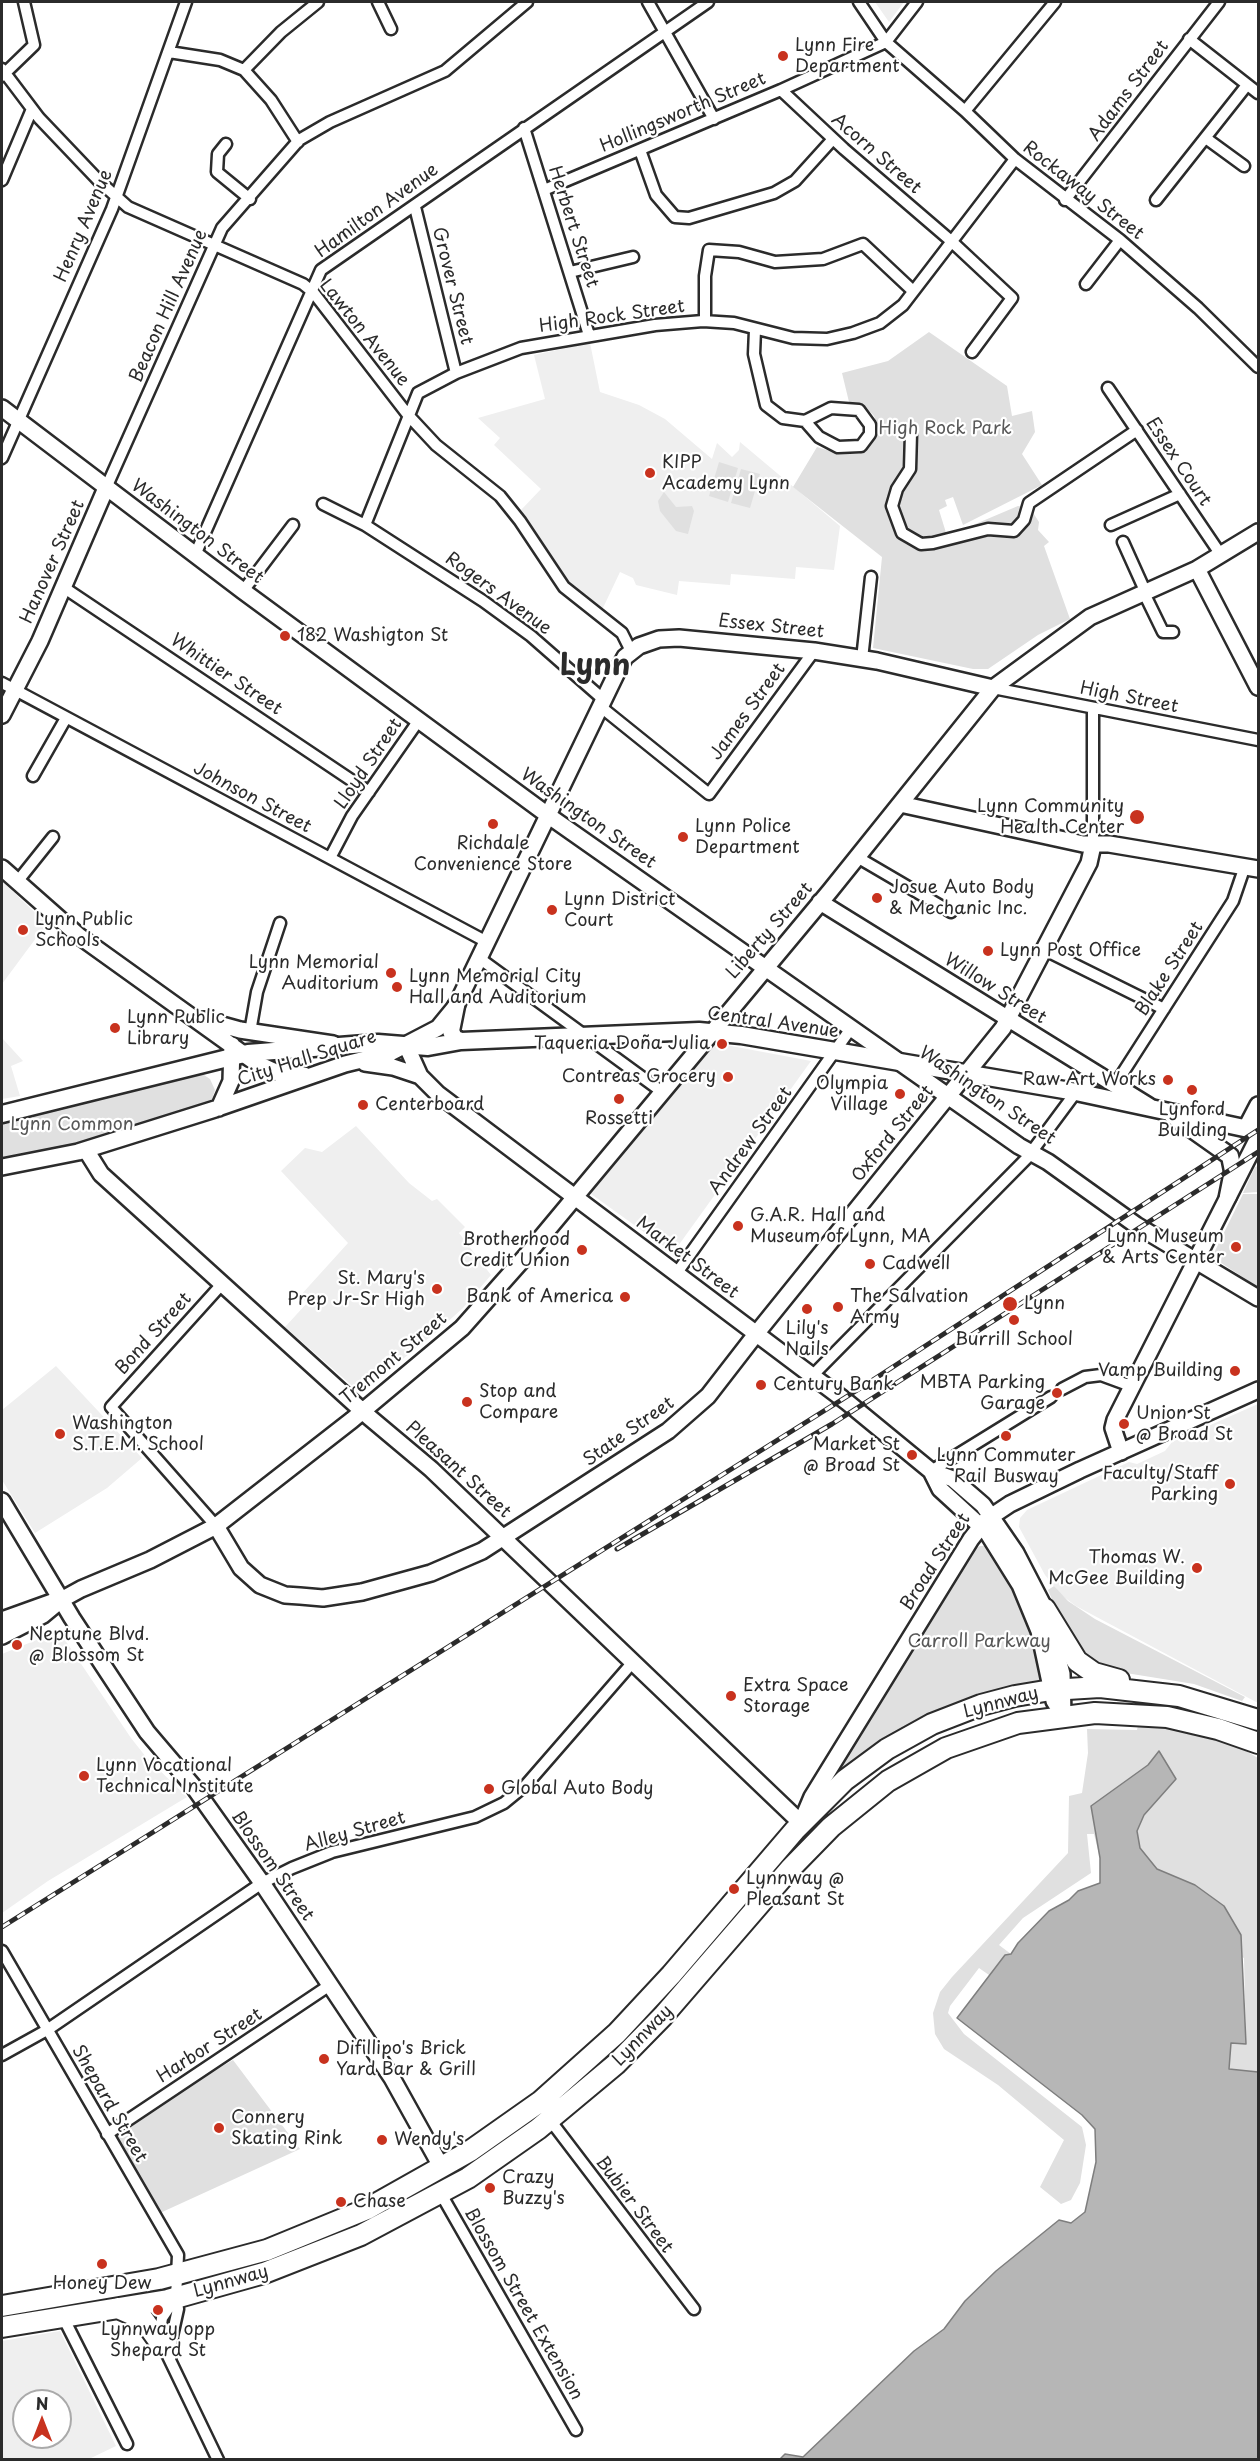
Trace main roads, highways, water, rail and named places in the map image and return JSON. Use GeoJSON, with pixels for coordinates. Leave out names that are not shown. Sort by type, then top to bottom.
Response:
{"type":"FeatureCollection","features":[{"type":"Feature","properties":{"kind":"highway"},"geometry":{"type":"LineString","coordinates":[[1045,1609],[1071,1654],[1086,1669],[1179,1696]]}},
{"type":"Feature","properties":{"kind":"highway","name":"Lynnway"},"geometry":{"type":"LineString","coordinates":[[2,2306],[178,2275],[261,2252],[320,2230],[381,2202],[442,2168],[527,2111],[605,2045],[648,2001],[801,1823],[858,1769],[916,1732],[981,1705],[1057,1682],[1179,1696],[1258,1720]]}},
{"type":"Feature","properties":{"kind":"highway","name":"Lynnway"},"geometry":{"type":"LineString","coordinates":[[2,2327],[176,2298],[264,2273],[313,2256],[376,2228],[447,2190],[550,2120],[596,2082],[648,2032],[794,1864],[863,1800],[909,1767],[962,1741],[1006,1726],[1063,1715],[1123,1713],[1167,1717],[1218,1729],[1258,1743]]}},
{"type":"Feature","properties":{"kind":"highway"},"geometry":{"type":"LineString","coordinates":[[442,2168],[447,2190]]}},
{"type":"Feature","properties":{"kind":"highway"},"geometry":{"type":"LineString","coordinates":[[118,2308],[140,2317],[165,2352]]}},
{"type":"Feature","properties":{"kind":"main road","name":"Washington Street"},"geometry":{"type":"LineString","coordinates":[[2,408],[243,591],[549,816],[1144,1231],[1258,1298]]}},
{"type":"Feature","properties":{"kind":"main road","name":"Hanover Street"},"geometry":{"type":"LineString","coordinates":[[2,715],[8,686],[63,587],[106,488]]}},
{"type":"Feature","properties":{"kind":"main road"},"geometry":{"type":"LineString","coordinates":[[993,688],[1090,618],[1197,569],[1258,532]]}},
{"type":"Feature","properties":{"kind":"main road"},"geometry":{"type":"LineString","coordinates":[[1197,569],[1258,687]]}},
{"type":"Feature","properties":{"kind":"main road","name":"Essex Street"},"geometry":{"type":"LineString","coordinates":[[549,816],[620,666],[631,651],[649,642],[669,638],[814,651],[862,658],[993,688]]}},
{"type":"Feature","properties":{"kind":"main road","name":"Liberty Street"},"geometry":{"type":"LineString","coordinates":[[574,1197],[764,966],[820,902],[993,688]]}},
{"type":"Feature","properties":{"kind":"main road"},"geometry":{"type":"LineString","coordinates":[[900,804],[1093,845],[1109,844],[1252,868]]}},
{"type":"Feature","properties":{"kind":"main road"},"geometry":{"type":"LineString","coordinates":[[460,1041],[454,1038],[451,1031],[456,1006],[549,816]]}},
{"type":"Feature","properties":{"kind":"main road","name":"Oxford Street"},"geometry":{"type":"LineString","coordinates":[[756,1334],[1009,1020],[1089,863],[1093,845]]}},
{"type":"Feature","properties":{"kind":"main road"},"geometry":{"type":"LineString","coordinates":[[2,868],[79,936],[236,1052],[273,1072],[295,1075],[320,1073]]}},
{"type":"Feature","properties":{"kind":"main road","name":"Willow Street"},"geometry":{"type":"LineString","coordinates":[[820,902],[1114,1085],[1158,1109]]}},
{"type":"Feature","properties":{"kind":"main road","name":"City Hall Square"},"geometry":{"type":"LineString","coordinates":[[2,1167],[86,1150],[219,1108],[345,1064],[390,1053],[438,1028],[456,1006]]}},
{"type":"Feature","properties":{"kind":"main road"},"geometry":{"type":"LineString","coordinates":[[184,1012],[250,1032],[309,1039],[341,1046]]}},
{"type":"Feature","properties":{"kind":"main road"},"geometry":{"type":"LineString","coordinates":[[219,1108],[230,1087],[236,1052],[232,1028]]}},
{"type":"Feature","properties":{"kind":"main road","name":"Central Avenue"},"geometry":{"type":"LineString","coordinates":[[460,1041],[711,1031],[1076,1092],[1254,1132]]}},
{"type":"Feature","properties":{"kind":"main road","name":"City Hall Square"},"geometry":{"type":"LineString","coordinates":[[2,1114],[236,1052],[341,1046],[428,1047],[460,1041]]}},
{"type":"Feature","properties":{"kind":"main road","name":"Market Street"},"geometry":{"type":"LineString","coordinates":[[406,1045],[420,1076],[438,1095],[812,1376],[931,1471],[953,1479],[987,1520],[1001,1542]]}},
{"type":"Feature","properties":{"kind":"main road","name":"Market Street"},"geometry":{"type":"LineString","coordinates":[[345,1064],[379,1064],[420,1076]]}},
{"type":"Feature","properties":{"kind":"main road"},"geometry":{"type":"LineString","coordinates":[[1121,1452],[1113,1427],[1131,1386],[1228,1196],[1254,1132],[1258,1105]]}},
{"type":"Feature","properties":{"kind":"main road"},"geometry":{"type":"LineString","coordinates":[[1158,1109],[1230,1156],[1233,1171],[1228,1196]]}},
{"type":"Feature","properties":{"kind":"main road","name":"Pleasant Street"},"geometry":{"type":"LineString","coordinates":[[86,1150],[100,1173],[363,1411],[430,1467],[801,1823]]}},
{"type":"Feature","properties":{"kind":"main road","name":"Tremont Street"},"geometry":{"type":"LineString","coordinates":[[61,1600],[150,1560],[216,1526],[363,1411],[471,1318],[574,1197]]}},
{"type":"Feature","properties":{"kind":"main road","name":"State Street"},"geometry":{"type":"LineString","coordinates":[[216,1526],[241,1568],[260,1585],[285,1595],[323,1598],[362,1592],[431,1573],[482,1551],[668,1431],[708,1396],[756,1334]]}},
{"type":"Feature","properties":{"kind":"main road","name":"Broad Street"},"geometry":{"type":"LineString","coordinates":[[801,1823],[812,1797],[987,1520],[1010,1504],[1258,1390]]}},
{"type":"Feature","properties":{"kind":"main road","name":"Blossom Street"},"geometry":{"type":"LineString","coordinates":[[2,1502],[61,1600],[147,1732],[193,1786],[262,1883],[330,1985],[394,2082],[442,2168]]}},
{"type":"Feature","properties":{"kind":"main road"},"geometry":{"type":"LineString","coordinates":[[1001,1542],[1045,1609],[1057,1682]]}},
{"type":"Feature","properties":{"kind":"main road"},"geometry":{"type":"LineString","coordinates":[[1001,1542],[1032,1610],[1057,1682]]}},
{"type":"Feature","properties":{"kind":"main road"},"geometry":{"type":"LineString","coordinates":[[2,1620],[61,1600]]}},
{"type":"Feature","properties":{"kind":"main road"},"geometry":{"type":"LineString","coordinates":[[2,1636],[43,1615],[61,1600]]}},
{"type":"Feature","properties":{"kind":"main road","name":"Lynnway"},"geometry":{"type":"LineString","coordinates":[[1057,1682],[1063,1715]]}},
{"type":"Feature","properties":{"kind":"railway"},"geometry":{"type":"LineString","coordinates":[[2,1927],[862,1387],[1258,1130]]}},
{"type":"Feature","properties":{"kind":"railway"},"geometry":{"type":"LineString","coordinates":[[617,1549],[832,1424],[1258,1152]]}},
{"type":"Feature","properties":{"kind":"place","name":"Lynn Fire Department"},"geometry":{"type":"Point","coordinates":[783,56]}},
{"type":"Feature","properties":{"kind":"place","name":"KIPP Academy Lynn"},"geometry":{"type":"Point","coordinates":[650,473]}},
{"type":"Feature","properties":{"kind":"place","name":"182 Washigton St"},"geometry":{"type":"Point","coordinates":[285,636]}},
{"type":"Feature","properties":{"kind":"place","name":"Lynn Community Health Center"},"geometry":{"type":"Point","coordinates":[1137,817]}},
{"type":"Feature","properties":{"kind":"place","name":"Richdale Convenience Store"},"geometry":{"type":"Point","coordinates":[493,824]}},
{"type":"Feature","properties":{"kind":"place","name":"Lynn Police Department"},"geometry":{"type":"Point","coordinates":[683,837]}},
{"type":"Feature","properties":{"kind":"place","name":"Josue Auto Body & Mechanic Inc."},"geometry":{"type":"Point","coordinates":[877,898]}},
{"type":"Feature","properties":{"kind":"place","name":"Lynn District Court"},"geometry":{"type":"Point","coordinates":[552,910]}},
{"type":"Feature","properties":{"kind":"place","name":"Lynn Public Schools"},"geometry":{"type":"Point","coordinates":[23,930]}},
{"type":"Feature","properties":{"kind":"place","name":"Lynn Post Office"},"geometry":{"type":"Point","coordinates":[988,951]}},
{"type":"Feature","properties":{"kind":"place","name":"Lynn Memorial Auditorium"},"geometry":{"type":"Point","coordinates":[391,973]}},
{"type":"Feature","properties":{"kind":"place","name":"Lynn Memorial City Hall and Auditorium"},"geometry":{"type":"Point","coordinates":[397,987]}},
{"type":"Feature","properties":{"kind":"place","name":"Lynn Public Library"},"geometry":{"type":"Point","coordinates":[115,1028]}},
{"type":"Feature","properties":{"kind":"place","name":"Taqueria Doña Julia"},"geometry":{"type":"Point","coordinates":[722,1044]}},
{"type":"Feature","properties":{"kind":"place","name":"Contreas Grocery"},"geometry":{"type":"Point","coordinates":[728,1077]}},
{"type":"Feature","properties":{"kind":"place","name":"Raw Art Works"},"geometry":{"type":"Point","coordinates":[1168,1080]}},
{"type":"Feature","properties":{"kind":"place","name":"Lynford Building"},"geometry":{"type":"Point","coordinates":[1192,1090]}},
{"type":"Feature","properties":{"kind":"place","name":"Olympia Village"},"geometry":{"type":"Point","coordinates":[900,1094]}},
{"type":"Feature","properties":{"kind":"place","name":"Rossetti"},"geometry":{"type":"Point","coordinates":[619,1099]}},
{"type":"Feature","properties":{"kind":"place","name":"Centerboard"},"geometry":{"type":"Point","coordinates":[363,1105]}},
{"type":"Feature","properties":{"kind":"place","name":"G.A.R. Hall and Museum of Lynn, MA"},"geometry":{"type":"Point","coordinates":[738,1226]}},
{"type":"Feature","properties":{"kind":"place","name":"Lynn Museum & Arts Center"},"geometry":{"type":"Point","coordinates":[1236,1247]}},
{"type":"Feature","properties":{"kind":"place","name":"Brotherhood Credit Union"},"geometry":{"type":"Point","coordinates":[582,1250]}},
{"type":"Feature","properties":{"kind":"place","name":"Cadwell"},"geometry":{"type":"Point","coordinates":[870,1264]}},
{"type":"Feature","properties":{"kind":"place","name":"St. Mary's Prep Jr-Sr High"},"geometry":{"type":"Point","coordinates":[437,1289]}},
{"type":"Feature","properties":{"kind":"place","name":"Bank of America"},"geometry":{"type":"Point","coordinates":[625,1297]}},
{"type":"Feature","properties":{"kind":"place","name":"Lynn"},"geometry":{"type":"Point","coordinates":[1010,1304]}},
{"type":"Feature","properties":{"kind":"place","name":"The Salvation Army"},"geometry":{"type":"Point","coordinates":[838,1307]}},
{"type":"Feature","properties":{"kind":"place","name":"Lily's Nails"},"geometry":{"type":"Point","coordinates":[807,1309]}},
{"type":"Feature","properties":{"kind":"place","name":"Burrill School"},"geometry":{"type":"Point","coordinates":[1014,1320]}},
{"type":"Feature","properties":{"kind":"place","name":"Vamp Building"},"geometry":{"type":"Point","coordinates":[1235,1371]}},
{"type":"Feature","properties":{"kind":"place","name":"Century Bank"},"geometry":{"type":"Point","coordinates":[761,1385]}},
{"type":"Feature","properties":{"kind":"place","name":"MBTA Parking Garage"},"geometry":{"type":"Point","coordinates":[1057,1393]}},
{"type":"Feature","properties":{"kind":"place","name":"Stop and Compare"},"geometry":{"type":"Point","coordinates":[467,1402]}},
{"type":"Feature","properties":{"kind":"place","name":"Union St @ Broad St"},"geometry":{"type":"Point","coordinates":[1124,1424]}},
{"type":"Feature","properties":{"kind":"place","name":"Washington S.T.E.M. School"},"geometry":{"type":"Point","coordinates":[60,1434]}},
{"type":"Feature","properties":{"kind":"place","name":"Lynn Commuter Rail Busway"},"geometry":{"type":"Point","coordinates":[1006,1436]}},
{"type":"Feature","properties":{"kind":"place","name":"Market St @ Broad St"},"geometry":{"type":"Point","coordinates":[912,1455]}},
{"type":"Feature","properties":{"kind":"place","name":"Faculty/Staff Parking"},"geometry":{"type":"Point","coordinates":[1230,1484]}},
{"type":"Feature","properties":{"kind":"place","name":"Thomas W. McGee Building"},"geometry":{"type":"Point","coordinates":[1197,1568]}},
{"type":"Feature","properties":{"kind":"place","name":"Neptune Blvd. @ Blossom St"},"geometry":{"type":"Point","coordinates":[17,1645]}},
{"type":"Feature","properties":{"kind":"place","name":"Extra Space Storage"},"geometry":{"type":"Point","coordinates":[731,1696]}},
{"type":"Feature","properties":{"kind":"place","name":"Lynn Vocational Technical Institute"},"geometry":{"type":"Point","coordinates":[84,1776]}},
{"type":"Feature","properties":{"kind":"place","name":"Global Auto Body"},"geometry":{"type":"Point","coordinates":[489,1789]}},
{"type":"Feature","properties":{"kind":"place","name":"Lynnway @ Pleasant St"},"geometry":{"type":"Point","coordinates":[734,1889]}},
{"type":"Feature","properties":{"kind":"place","name":"Difillipo's Brick Yard Bar & Grill"},"geometry":{"type":"Point","coordinates":[324,2059]}},
{"type":"Feature","properties":{"kind":"place","name":"Connery Skating Rink"},"geometry":{"type":"Point","coordinates":[219,2128]}},
{"type":"Feature","properties":{"kind":"place","name":"Wendy's"},"geometry":{"type":"Point","coordinates":[382,2140]}},
{"type":"Feature","properties":{"kind":"place","name":"Crazy Buzzy's"},"geometry":{"type":"Point","coordinates":[490,2188]}},
{"type":"Feature","properties":{"kind":"place","name":"Chase"},"geometry":{"type":"Point","coordinates":[341,2202]}},
{"type":"Feature","properties":{"kind":"place","name":"Honey Dew"},"geometry":{"type":"Point","coordinates":[102,2264]}},
{"type":"Feature","properties":{"kind":"place","name":"Lynnway opp Shepard St"},"geometry":{"type":"Point","coordinates":[158,2310]}},
{"type":"Feature","properties":{"kind":"district","name":"Lynn"},"geometry":{"type":"Point","coordinates":[595,667]}},
{"type":"Feature","properties":{"kind":"park label","name":"High Rock Park"},"geometry":{"type":"Point","coordinates":[945,429]}},
{"type":"Feature","properties":{"kind":"park label","name":"Lynn Common"},"geometry":{"type":"Point","coordinates":[72,1125]}},
{"type":"Feature","properties":{"kind":"park label","name":"Carroll Parkway"},"geometry":{"type":"Point","coordinates":[979,1642]}}]}
